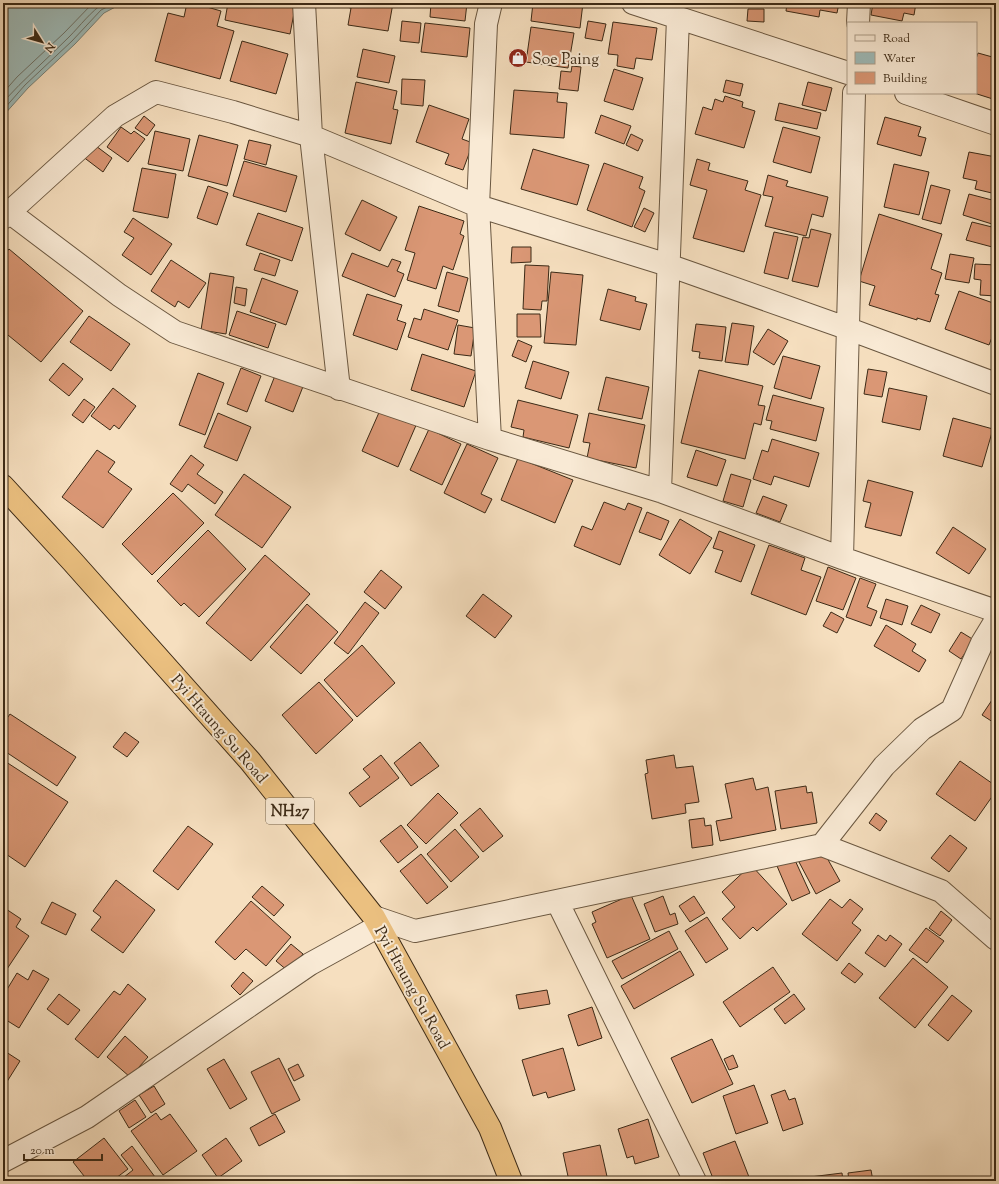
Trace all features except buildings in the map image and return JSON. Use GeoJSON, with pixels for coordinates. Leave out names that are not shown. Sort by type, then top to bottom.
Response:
{"type":"FeatureCollection","features":[{"type":"Feature","properties":{"kind":"highway","name":"Pyi Htaung Su Road"},"geometry":{"type":"LineString","coordinates":[[3,486],[78,566],[250,761],[377,922],[490,1128],[511,1181]]}},
{"type":"Feature","properties":{"kind":"street"},"geometry":{"type":"LineString","coordinates":[[304,3],[311,136],[339,389]]}},
{"type":"Feature","properties":{"kind":"street"},"geometry":{"type":"LineString","coordinates":[[490,439],[478,206],[486,24],[491,3]]}},
{"type":"Feature","properties":{"kind":"street"},"geometry":{"type":"LineString","coordinates":[[634,3],[847,73]]}},
{"type":"Feature","properties":{"kind":"street"},"geometry":{"type":"LineString","coordinates":[[858,22],[859,3]]}},
{"type":"Feature","properties":{"kind":"street"},"geometry":{"type":"LineString","coordinates":[[660,491],[678,18]]}},
{"type":"Feature","properties":{"kind":"street"},"geometry":{"type":"LineString","coordinates":[[996,384],[849,329],[668,265],[478,206],[311,136],[234,112],[156,92],[115,116],[6,215],[119,295],[175,332],[339,389],[490,439],[660,491],[842,558],[996,611]]}},
{"type":"Feature","properties":{"kind":"street"},"geometry":{"type":"LineString","coordinates":[[842,558],[854,94]]}},
{"type":"Feature","properties":{"kind":"street"},"geometry":{"type":"LineString","coordinates":[[909,94],[996,124]]}},
{"type":"Feature","properties":{"kind":"street"},"geometry":{"type":"LineString","coordinates":[[822,846],[884,766],[922,729],[952,710],[982,643],[996,620]]}},
{"type":"Feature","properties":{"kind":"street"},"geometry":{"type":"LineString","coordinates":[[3,1161],[87,1117],[310,964],[377,922],[415,931],[822,846],[941,891],[996,939]]}},
{"type":"Feature","properties":{"kind":"street"},"geometry":{"type":"LineString","coordinates":[[557,901],[695,1181]]}},
{"type":"Feature","properties":{"kind":"water"},"geometry":{"type":"Polygon","coordinates":[[[3,3],[123,3],[104,13],[75,44],[28,88],[3,116],[3,3]]]}},
{"type":"Feature","properties":{"kind":"place","name":"Soe Paing"},"geometry":{"type":"Point","coordinates":[518,58]}}]}
